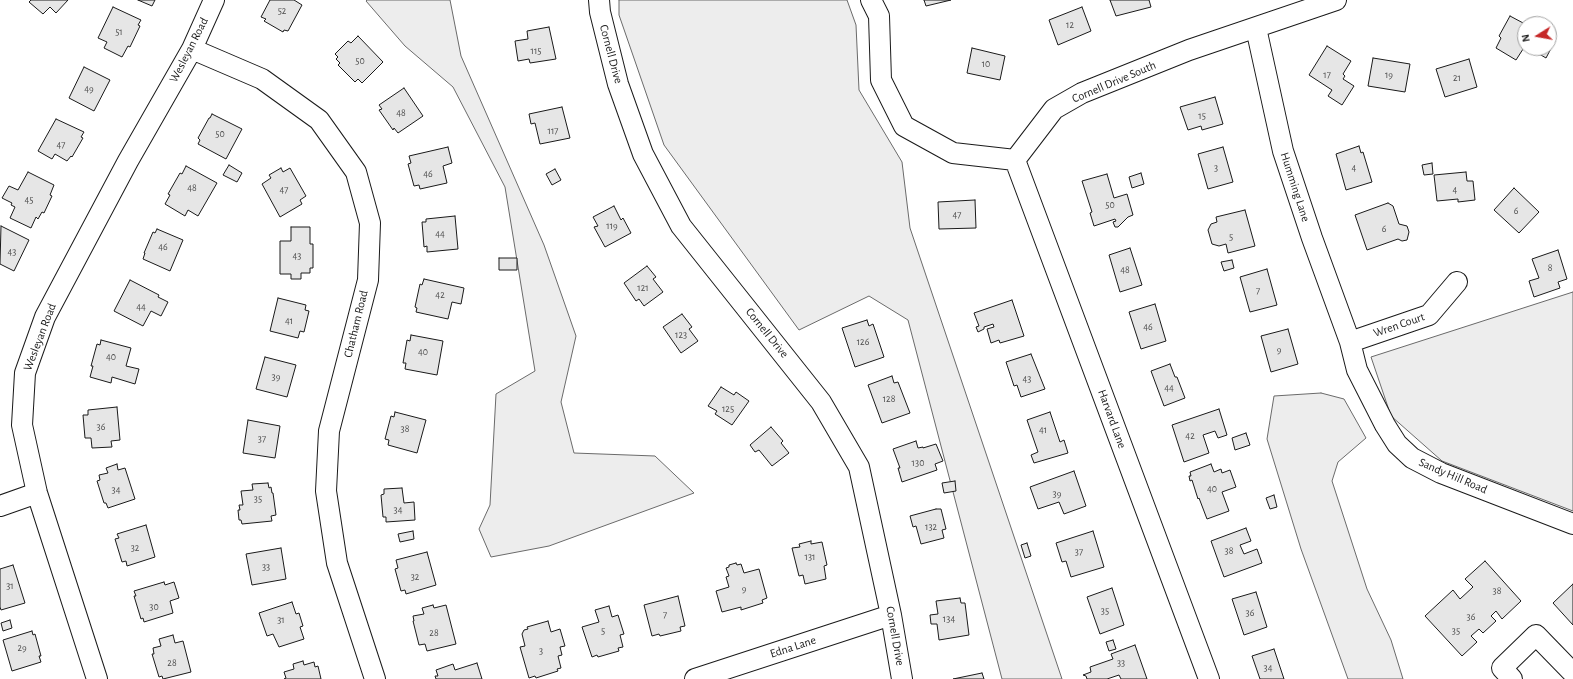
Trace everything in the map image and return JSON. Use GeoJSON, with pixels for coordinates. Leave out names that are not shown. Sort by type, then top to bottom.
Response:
{"type":"FeatureCollection","features":[{"type":"Feature","properties":{"kind":"street","name":"Wesleyan Road"},"geometry":{"type":"LineString","coordinates":[[97,679],[38,494],[22,426],[25,373],[45,317],[128,161],[192,49],[214,0]]}},
{"type":"Feature","properties":{"kind":"street","name":"Cornell Drive"},"geometry":{"type":"LineString","coordinates":[[599,0],[600,12],[618,84],[643,154],[681,226],[821,402],[859,467],[891,615],[902,679]]}},
{"type":"Feature","properties":{"kind":"street"},"geometry":{"type":"LineString","coordinates":[[871,0],[879,16],[881,80],[904,126],[953,153],[1016,160]]}},
{"type":"Feature","properties":{"kind":"street","name":"Cornell Drive South"},"geometry":{"type":"LineString","coordinates":[[1016,160],[1054,109],[1082,93],[1189,50],[1336,0]]}},
{"type":"Feature","properties":{"kind":"street","name":"Humming Lane"},"geometry":{"type":"LineString","coordinates":[[1256,28],[1283,151],[1312,238],[1350,342]]}},
{"type":"Feature","properties":{"kind":"street","name":"Chatham Road"},"geometry":{"type":"LineString","coordinates":[[192,49],[262,79],[320,120],[356,172],[370,223],[368,280],[329,432],[326,491],[337,563],[375,679]]}},
{"type":"Feature","properties":{"kind":"street","name":"Harvard Lane"},"geometry":{"type":"LineString","coordinates":[[1016,160],[1209,679]]}},
{"type":"Feature","properties":{"kind":"street","name":"Wren Court"},"geometry":{"type":"LineString","coordinates":[[1350,342],[1430,315],[1457,282]]}},
{"type":"Feature","properties":{"kind":"street","name":"Sandy Hill Road"},"geometry":{"type":"LineString","coordinates":[[1350,342],[1357,370],[1385,425],[1397,444],[1412,458],[1441,473],[1573,524]]}},
{"type":"Feature","properties":{"kind":"street"},"geometry":{"type":"LineString","coordinates":[[0,506],[38,494]]}},
{"type":"Feature","properties":{"kind":"street","name":"Edna Lane"},"geometry":{"type":"LineString","coordinates":[[695,679],[891,615]]}},
{"type":"Feature","properties":{"kind":"street"},"geometry":{"type":"LineString","coordinates":[[1512,679],[1502,668],[1536,635],[1573,673]]}},
{"type":"Feature","properties":{"kind":"shaded area"},"geometry":{"type":"Polygon","coordinates":[[[450,0],[461,56],[544,245],[576,336],[561,402],[574,453],[655,456],[694,493],[549,546],[491,557],[479,529],[490,505],[496,394],[535,371],[505,187],[453,87],[405,46],[366,1],[450,0]]]}},
{"type":"Feature","properties":{"kind":"shaded area"},"geometry":{"type":"Polygon","coordinates":[[[619,0],[847,0],[856,25],[859,90],[902,162],[910,228],[1062,679],[1002,679],[908,320],[869,296],[799,330],[664,145],[619,15],[619,0]]]}},
{"type":"Feature","properties":{"kind":"shaded area"},"geometry":{"type":"Polygon","coordinates":[[[1573,292],[1573,511],[1442,461],[1391,416],[1371,357],[1573,292]]]}},
{"type":"Feature","properties":{"kind":"shaded area"},"geometry":{"type":"Polygon","coordinates":[[[1321,393],[1344,399],[1366,438],[1338,462],[1332,481],[1367,589],[1391,640],[1403,679],[1348,679],[1301,549],[1267,439],[1274,396],[1321,393]]]}},
{"type":"Feature","properties":{"kind":"building"},"geometry":{"type":"Polygon","coordinates":[[[31,0],[68,0],[56,13],[50,7],[43,14],[29,2],[31,0]]]}},
{"type":"Feature","properties":{"kind":"building"},"geometry":{"type":"Polygon","coordinates":[[[138,0],[155,0],[152,6],[138,0]]]}},
{"type":"Feature","properties":{"kind":"building"},"geometry":{"type":"Polygon","coordinates":[[[270,0],[294,0],[302,5],[288,31],[284,30],[283,32],[264,21],[266,19],[261,17],[270,0]]]}},
{"type":"Feature","properties":{"kind":"building"},"geometry":{"type":"Polygon","coordinates":[[[924,0],[951,0],[926,6],[924,0]]]}},
{"type":"Feature","properties":{"kind":"building"},"geometry":{"type":"Polygon","coordinates":[[[1110,0],[1149,0],[1151,7],[1116,16],[1110,0]]]}},
{"type":"Feature","properties":{"kind":"building"},"geometry":{"type":"Polygon","coordinates":[[[113,7],[141,20],[138,25],[140,26],[130,47],[128,46],[122,57],[104,48],[107,42],[98,38],[113,7]]]}},
{"type":"Feature","properties":{"kind":"building"},"geometry":{"type":"Polygon","coordinates":[[[1082,7],[1091,31],[1058,45],[1049,20],[1082,7]]]}},
{"type":"Feature","properties":{"kind":"building"},"geometry":{"type":"Polygon","coordinates":[[[1510,16],[1517,20],[1517,56],[1519,56],[1516,60],[1496,48],[1501,38],[1499,36],[1510,16]]]}},
{"type":"Feature","properties":{"kind":"building"},"geometry":{"type":"Polygon","coordinates":[[[549,27],[556,59],[530,63],[529,59],[518,61],[515,41],[528,39],[527,31],[549,27]]]}},
{"type":"Feature","properties":{"kind":"building"},"geometry":{"type":"Polygon","coordinates":[[[358,36],[383,62],[362,83],[358,79],[355,82],[338,65],[340,63],[336,59],[338,57],[335,54],[348,41],[351,43],[358,36]]]}},
{"type":"Feature","properties":{"kind":"building"},"geometry":{"type":"Polygon","coordinates":[[[1327,46],[1351,61],[1343,74],[1345,76],[1343,79],[1354,86],[1342,105],[1328,96],[1332,90],[1309,75],[1327,46]]]}},
{"type":"Feature","properties":{"kind":"building"},"geometry":{"type":"Polygon","coordinates":[[[972,48],[1005,56],[1000,80],[967,73],[972,48]]]}},
{"type":"Feature","properties":{"kind":"building"},"geometry":{"type":"Polygon","coordinates":[[[1373,58],[1410,64],[1405,92],[1368,86],[1373,58]]]}},
{"type":"Feature","properties":{"kind":"building"},"geometry":{"type":"Polygon","coordinates":[[[1469,59],[1477,87],[1445,97],[1436,69],[1469,59]]]}},
{"type":"Feature","properties":{"kind":"building"},"geometry":{"type":"Polygon","coordinates":[[[84,67],[110,80],[94,111],[69,98],[84,67]]]}},
{"type":"Feature","properties":{"kind":"building"},"geometry":{"type":"Polygon","coordinates":[[[404,88],[423,116],[398,133],[394,128],[393,130],[379,110],[382,109],[379,105],[404,88]]]}},
{"type":"Feature","properties":{"kind":"building"},"geometry":{"type":"Polygon","coordinates":[[[1215,97],[1223,124],[1202,130],[1201,126],[1188,130],[1180,107],[1215,97]]]}},
{"type":"Feature","properties":{"kind":"building"},"geometry":{"type":"Polygon","coordinates":[[[562,107],[570,138],[540,144],[535,123],[531,124],[529,114],[562,107]]]}},
{"type":"Feature","properties":{"kind":"building"},"geometry":{"type":"Polygon","coordinates":[[[212,114],[242,129],[226,159],[198,144],[200,140],[198,138],[212,114]]]}},
{"type":"Feature","properties":{"kind":"building"},"geometry":{"type":"Polygon","coordinates":[[[56,119],[84,132],[81,137],[83,138],[72,157],[71,156],[67,161],[55,154],[52,159],[38,151],[56,119]]]}},
{"type":"Feature","properties":{"kind":"building"},"geometry":{"type":"Polygon","coordinates":[[[1359,146],[1361,153],[1363,152],[1372,182],[1346,190],[1336,154],[1359,146]]]}},
{"type":"Feature","properties":{"kind":"building"},"geometry":{"type":"Polygon","coordinates":[[[448,147],[452,163],[443,166],[447,183],[420,189],[419,185],[414,186],[408,164],[411,163],[409,156],[448,147]]]}},
{"type":"Feature","properties":{"kind":"building"},"geometry":{"type":"Polygon","coordinates":[[[1223,147],[1233,182],[1208,189],[1198,154],[1223,147]]]}},
{"type":"Feature","properties":{"kind":"building"},"geometry":{"type":"Polygon","coordinates":[[[1432,163],[1433,174],[1424,175],[1422,165],[1432,163]]]}},
{"type":"Feature","properties":{"kind":"building"},"geometry":{"type":"Polygon","coordinates":[[[229,165],[242,173],[237,182],[223,175],[229,165]]]}},
{"type":"Feature","properties":{"kind":"building"},"geometry":{"type":"Polygon","coordinates":[[[186,166],[217,183],[198,216],[188,210],[185,216],[165,204],[170,195],[168,194],[180,173],[182,174],[186,166]]]}},
{"type":"Feature","properties":{"kind":"building"},"geometry":{"type":"Polygon","coordinates":[[[281,168],[283,172],[290,168],[306,196],[300,200],[302,204],[280,217],[262,184],[271,178],[269,175],[281,168]]]}},
{"type":"Feature","properties":{"kind":"building"},"geometry":{"type":"Polygon","coordinates":[[[555,169],[561,180],[552,185],[546,174],[555,169]]]}},
{"type":"Feature","properties":{"kind":"building"},"geometry":{"type":"Polygon","coordinates":[[[28,172],[54,185],[50,195],[52,196],[44,213],[42,212],[38,219],[36,217],[31,228],[10,218],[15,207],[11,205],[12,203],[2,198],[9,186],[18,190],[28,172]]]}},
{"type":"Feature","properties":{"kind":"building"},"geometry":{"type":"Polygon","coordinates":[[[1466,172],[1467,181],[1473,181],[1475,200],[1458,202],[1458,199],[1437,201],[1434,175],[1466,172]]]}},
{"type":"Feature","properties":{"kind":"building"},"geometry":{"type":"Polygon","coordinates":[[[1141,173],[1144,184],[1132,188],[1129,177],[1141,173]]]}},
{"type":"Feature","properties":{"kind":"building"},"geometry":{"type":"Polygon","coordinates":[[[1107,174],[1114,198],[1127,194],[1133,215],[1128,217],[1118,227],[1115,227],[1113,222],[1116,221],[1115,219],[1094,226],[1090,213],[1092,212],[1082,181],[1107,174]]]}},
{"type":"Feature","properties":{"kind":"building"},"geometry":{"type":"Polygon","coordinates":[[[1514,188],[1539,212],[1519,233],[1494,210],[1514,188]]]}},
{"type":"Feature","properties":{"kind":"building"},"geometry":{"type":"Polygon","coordinates":[[[975,200],[976,228],[939,229],[938,202],[975,200]]]}},
{"type":"Feature","properties":{"kind":"building"},"geometry":{"type":"Polygon","coordinates":[[[1388,203],[1393,206],[1399,224],[1407,226],[1409,232],[1407,240],[1402,241],[1398,239],[1367,250],[1355,215],[1388,203]]]}},
{"type":"Feature","properties":{"kind":"building"},"geometry":{"type":"Polygon","coordinates":[[[614,206],[621,220],[623,218],[631,233],[605,247],[594,227],[598,226],[593,217],[614,206]]]}},
{"type":"Feature","properties":{"kind":"building"},"geometry":{"type":"Polygon","coordinates":[[[1245,210],[1255,246],[1228,253],[1226,244],[1219,246],[1212,244],[1208,230],[1211,224],[1217,222],[1216,217],[1245,210]]]}},
{"type":"Feature","properties":{"kind":"building"},"geometry":{"type":"Polygon","coordinates":[[[455,216],[458,249],[427,252],[427,246],[424,247],[422,222],[426,222],[426,219],[455,216]]]}},
{"type":"Feature","properties":{"kind":"building"},"geometry":{"type":"Polygon","coordinates":[[[1,226],[29,240],[14,271],[0,264],[1,226]]]}},
{"type":"Feature","properties":{"kind":"building"},"geometry":{"type":"Polygon","coordinates":[[[291,227],[310,227],[310,244],[313,244],[313,268],[310,268],[310,273],[301,273],[301,279],[291,279],[291,274],[280,274],[280,241],[291,241],[291,227]]]}},
{"type":"Feature","properties":{"kind":"building"},"geometry":{"type":"Polygon","coordinates":[[[157,229],[183,240],[170,271],[143,259],[153,232],[155,233],[157,229]]]}},
{"type":"Feature","properties":{"kind":"building"},"geometry":{"type":"Polygon","coordinates":[[[1130,248],[1142,285],[1120,292],[1109,255],[1130,248]]]}},
{"type":"Feature","properties":{"kind":"building"},"geometry":{"type":"Polygon","coordinates":[[[1558,250],[1567,279],[1558,282],[1560,288],[1534,297],[1529,281],[1539,278],[1532,259],[1558,250]]]}},
{"type":"Feature","properties":{"kind":"building"},"geometry":{"type":"Polygon","coordinates":[[[499,258],[517,258],[517,270],[499,270],[499,258]]]}},
{"type":"Feature","properties":{"kind":"building"},"geometry":{"type":"Polygon","coordinates":[[[1232,260],[1234,268],[1224,271],[1221,262],[1232,260]]]}},
{"type":"Feature","properties":{"kind":"building"},"geometry":{"type":"Polygon","coordinates":[[[647,266],[656,277],[653,279],[663,292],[644,306],[639,299],[636,301],[624,283],[647,266]]]}},
{"type":"Feature","properties":{"kind":"building"},"geometry":{"type":"Polygon","coordinates":[[[1267,269],[1277,305],[1250,312],[1240,277],[1267,269]]]}},
{"type":"Feature","properties":{"kind":"building"},"geometry":{"type":"Polygon","coordinates":[[[424,279],[464,288],[461,304],[452,302],[448,319],[416,312],[417,308],[415,307],[420,284],[422,285],[424,279]]]}},
{"type":"Feature","properties":{"kind":"building"},"geometry":{"type":"Polygon","coordinates":[[[130,280],[159,295],[158,297],[168,302],[161,316],[151,311],[143,326],[114,311],[130,280]]]}},
{"type":"Feature","properties":{"kind":"building"},"geometry":{"type":"Polygon","coordinates":[[[278,298],[306,305],[305,310],[309,311],[304,332],[300,331],[298,338],[270,331],[278,298]]]}},
{"type":"Feature","properties":{"kind":"building"},"geometry":{"type":"Polygon","coordinates":[[[1012,300],[1024,336],[1000,343],[999,340],[991,343],[987,329],[994,327],[993,324],[984,327],[984,329],[978,332],[976,327],[979,326],[974,313],[1012,300]]]}},
{"type":"Feature","properties":{"kind":"building"},"geometry":{"type":"Polygon","coordinates":[[[1155,304],[1166,341],[1141,349],[1129,312],[1155,304]]]}},
{"type":"Feature","properties":{"kind":"building"},"geometry":{"type":"Polygon","coordinates":[[[682,314],[692,327],[689,329],[698,341],[681,353],[663,327],[682,314]]]}},
{"type":"Feature","properties":{"kind":"building"},"geometry":{"type":"Polygon","coordinates":[[[867,320],[869,326],[873,324],[884,357],[855,367],[842,328],[867,320]]]}},
{"type":"Feature","properties":{"kind":"building"},"geometry":{"type":"Polygon","coordinates":[[[1288,329],[1298,364],[1271,372],[1261,336],[1288,329]]]}},
{"type":"Feature","properties":{"kind":"building"},"geometry":{"type":"Polygon","coordinates":[[[411,335],[443,341],[437,375],[405,369],[406,363],[403,363],[407,340],[410,341],[411,335]]]}},
{"type":"Feature","properties":{"kind":"building"},"geometry":{"type":"Polygon","coordinates":[[[101,340],[131,348],[126,366],[139,369],[135,384],[112,377],[111,383],[90,377],[93,366],[91,366],[97,344],[100,345],[101,340]]]}},
{"type":"Feature","properties":{"kind":"building"},"geometry":{"type":"Polygon","coordinates":[[[1031,354],[1045,389],[1021,397],[1017,385],[1014,386],[1006,362],[1031,354]]]}},
{"type":"Feature","properties":{"kind":"building"},"geometry":{"type":"Polygon","coordinates":[[[265,357],[296,365],[287,397],[256,389],[265,357]]]}},
{"type":"Feature","properties":{"kind":"building"},"geometry":{"type":"Polygon","coordinates":[[[1170,364],[1185,398],[1164,406],[1151,371],[1170,364]]]}},
{"type":"Feature","properties":{"kind":"building"},"geometry":{"type":"Polygon","coordinates":[[[892,376],[894,383],[898,382],[910,413],[882,423],[868,385],[892,376]]]}},
{"type":"Feature","properties":{"kind":"building"},"geometry":{"type":"Polygon","coordinates":[[[721,387],[734,395],[736,392],[749,401],[732,425],[715,414],[717,411],[708,406],[721,387]]]}},
{"type":"Feature","properties":{"kind":"building"},"geometry":{"type":"Polygon","coordinates":[[[117,407],[120,440],[111,441],[112,447],[92,448],[91,438],[85,438],[83,415],[88,415],[88,410],[117,407]]]}},
{"type":"Feature","properties":{"kind":"building"},"geometry":{"type":"Polygon","coordinates":[[[1219,409],[1227,435],[1218,438],[1215,431],[1203,435],[1209,453],[1184,462],[1172,425],[1219,409]]]}},
{"type":"Feature","properties":{"kind":"building"},"geometry":{"type":"Polygon","coordinates":[[[395,412],[426,420],[417,453],[388,445],[389,440],[385,439],[391,416],[394,417],[395,412]]]}},
{"type":"Feature","properties":{"kind":"building"},"geometry":{"type":"Polygon","coordinates":[[[1050,412],[1060,442],[1064,440],[1068,453],[1034,463],[1031,455],[1038,452],[1027,420],[1050,412]]]}},
{"type":"Feature","properties":{"kind":"building"},"geometry":{"type":"Polygon","coordinates":[[[248,420],[280,426],[275,458],[243,453],[248,420]]]}},
{"type":"Feature","properties":{"kind":"building"},"geometry":{"type":"Polygon","coordinates":[[[771,427],[783,441],[781,443],[789,453],[772,466],[759,450],[755,452],[750,445],[771,427]]]}},
{"type":"Feature","properties":{"kind":"building"},"geometry":{"type":"Polygon","coordinates":[[[1246,433],[1250,445],[1235,450],[1232,438],[1246,433]]]}},
{"type":"Feature","properties":{"kind":"building"},"geometry":{"type":"Polygon","coordinates":[[[916,441],[918,448],[936,444],[943,461],[935,464],[937,470],[902,482],[898,468],[900,468],[893,449],[916,441]]]}},
{"type":"Feature","properties":{"kind":"building"},"geometry":{"type":"Polygon","coordinates":[[[117,464],[118,470],[125,468],[135,499],[108,508],[106,503],[104,503],[97,481],[100,480],[99,475],[108,473],[106,468],[117,464]]]}},
{"type":"Feature","properties":{"kind":"building"},"geometry":{"type":"Polygon","coordinates":[[[1211,464],[1214,472],[1221,469],[1222,473],[1230,470],[1236,487],[1222,492],[1229,511],[1207,519],[1199,498],[1198,499],[1192,480],[1190,481],[1189,476],[1191,476],[1190,472],[1211,464]]]}},
{"type":"Feature","properties":{"kind":"building"},"geometry":{"type":"Polygon","coordinates":[[[1074,471],[1086,506],[1064,514],[1059,502],[1038,509],[1030,487],[1074,471]]]}},
{"type":"Feature","properties":{"kind":"building"},"geometry":{"type":"Polygon","coordinates":[[[955,481],[956,491],[944,493],[942,483],[955,481]]]}},
{"type":"Feature","properties":{"kind":"building"},"geometry":{"type":"Polygon","coordinates":[[[268,483],[269,488],[271,487],[273,493],[276,515],[271,516],[272,521],[242,524],[241,520],[239,520],[238,510],[240,510],[239,505],[243,505],[241,491],[253,490],[252,484],[268,483]]]}},
{"type":"Feature","properties":{"kind":"building"},"geometry":{"type":"Polygon","coordinates":[[[402,488],[404,503],[414,502],[415,520],[386,522],[386,517],[383,517],[381,495],[384,494],[384,489],[402,488]]]}},
{"type":"Feature","properties":{"kind":"building"},"geometry":{"type":"Polygon","coordinates":[[[1274,495],[1277,507],[1270,509],[1266,498],[1274,495]]]}},
{"type":"Feature","properties":{"kind":"building"},"geometry":{"type":"Polygon","coordinates":[[[941,509],[946,529],[942,530],[944,538],[921,544],[916,526],[913,527],[910,516],[941,509]]]}},
{"type":"Feature","properties":{"kind":"building"},"geometry":{"type":"Polygon","coordinates":[[[146,525],[155,557],[127,566],[126,561],[122,562],[115,539],[119,538],[117,534],[146,525]]]}},
{"type":"Feature","properties":{"kind":"building"},"geometry":{"type":"Polygon","coordinates":[[[1246,528],[1251,541],[1240,545],[1244,554],[1257,549],[1262,563],[1224,577],[1211,541],[1246,528]]]}},
{"type":"Feature","properties":{"kind":"building"},"geometry":{"type":"Polygon","coordinates":[[[413,531],[414,539],[400,542],[398,534],[413,531]]]}},
{"type":"Feature","properties":{"kind":"building"},"geometry":{"type":"Polygon","coordinates":[[[1093,531],[1104,567],[1071,577],[1066,561],[1062,562],[1056,543],[1093,531]]]}},
{"type":"Feature","properties":{"kind":"building"},"geometry":{"type":"Polygon","coordinates":[[[811,541],[811,544],[822,542],[827,565],[824,566],[826,579],[805,584],[803,575],[799,576],[792,548],[800,547],[799,544],[811,541]]]}},
{"type":"Feature","properties":{"kind":"building"},"geometry":{"type":"Polygon","coordinates":[[[1027,543],[1031,556],[1025,558],[1021,545],[1027,543]]]}},
{"type":"Feature","properties":{"kind":"building"},"geometry":{"type":"Polygon","coordinates":[[[281,548],[286,579],[252,585],[246,554],[281,548]]]}},
{"type":"Feature","properties":{"kind":"building"},"geometry":{"type":"Polygon","coordinates":[[[427,552],[436,585],[406,594],[405,590],[401,591],[395,569],[398,568],[396,560],[427,552]]]}},
{"type":"Feature","properties":{"kind":"building"},"geometry":{"type":"Polygon","coordinates":[[[1485,561],[1521,601],[1502,619],[1496,611],[1491,616],[1496,621],[1483,633],[1479,629],[1471,636],[1477,642],[1462,656],[1425,616],[1453,590],[1460,599],[1473,587],[1465,579],[1485,561]]]}},
{"type":"Feature","properties":{"kind":"building"},"geometry":{"type":"Polygon","coordinates":[[[736,563],[737,565],[741,564],[744,573],[759,569],[767,598],[762,600],[763,603],[741,610],[741,607],[722,612],[716,591],[729,587],[726,577],[729,576],[726,568],[729,567],[729,565],[736,563]]]}},
{"type":"Feature","properties":{"kind":"building"},"geometry":{"type":"Polygon","coordinates":[[[13,565],[25,603],[1,610],[0,569],[13,565]]]}},
{"type":"Feature","properties":{"kind":"building"},"geometry":{"type":"Polygon","coordinates":[[[164,582],[165,585],[174,582],[179,598],[170,601],[173,613],[144,622],[143,618],[141,619],[134,596],[136,596],[134,591],[164,582]]]}},
{"type":"Feature","properties":{"kind":"building"},"geometry":{"type":"Polygon","coordinates":[[[1573,584],[1573,625],[1553,603],[1573,584]]]}},
{"type":"Feature","properties":{"kind":"building"},"geometry":{"type":"Polygon","coordinates":[[[1112,588],[1124,625],[1100,634],[1087,597],[1112,588]]]}},
{"type":"Feature","properties":{"kind":"building"},"geometry":{"type":"Polygon","coordinates":[[[1256,592],[1267,627],[1244,635],[1232,599],[1256,592]]]}},
{"type":"Feature","properties":{"kind":"building"},"geometry":{"type":"Polygon","coordinates":[[[678,596],[685,626],[680,627],[681,631],[660,636],[659,634],[652,636],[644,605],[678,596]]]}},
{"type":"Feature","properties":{"kind":"building"},"geometry":{"type":"Polygon","coordinates":[[[960,598],[961,603],[965,603],[969,635],[939,640],[937,624],[931,624],[930,615],[938,614],[936,601],[960,598]]]}},
{"type":"Feature","properties":{"kind":"building"},"geometry":{"type":"Polygon","coordinates":[[[292,602],[296,614],[299,613],[303,626],[300,627],[304,639],[279,647],[273,634],[267,636],[259,613],[292,602]]]}},
{"type":"Feature","properties":{"kind":"building"},"geometry":{"type":"Polygon","coordinates":[[[433,605],[434,608],[446,605],[456,644],[427,651],[425,644],[419,645],[413,616],[424,614],[422,608],[433,605]]]}},
{"type":"Feature","properties":{"kind":"building"},"geometry":{"type":"Polygon","coordinates":[[[609,606],[612,617],[618,615],[624,634],[620,635],[623,647],[618,648],[619,651],[598,657],[597,655],[592,657],[582,627],[599,622],[595,610],[609,606]]]}},
{"type":"Feature","properties":{"kind":"building"},"geometry":{"type":"Polygon","coordinates":[[[10,620],[12,628],[3,631],[1,623],[10,620]]]}},
{"type":"Feature","properties":{"kind":"building"},"geometry":{"type":"Polygon","coordinates":[[[548,621],[551,632],[560,629],[565,646],[560,647],[562,655],[558,656],[561,668],[557,669],[558,671],[536,678],[535,676],[529,678],[520,647],[525,646],[522,634],[524,630],[528,629],[527,627],[548,621]]]}},
{"type":"Feature","properties":{"kind":"building"},"geometry":{"type":"Polygon","coordinates":[[[32,631],[33,635],[35,634],[41,656],[39,656],[41,662],[12,671],[3,640],[32,631]]]}},
{"type":"Feature","properties":{"kind":"building"},"geometry":{"type":"Polygon","coordinates":[[[173,635],[175,643],[183,641],[191,672],[163,679],[162,676],[159,677],[152,654],[154,654],[153,648],[161,646],[159,639],[173,635]]]}},
{"type":"Feature","properties":{"kind":"building"},"geometry":{"type":"Polygon","coordinates":[[[1113,640],[1116,649],[1109,651],[1106,642],[1113,640]]]}},
{"type":"Feature","properties":{"kind":"building"},"geometry":{"type":"Polygon","coordinates":[[[1135,645],[1147,679],[1121,679],[1119,675],[1107,679],[1087,679],[1086,676],[1083,675],[1091,672],[1090,667],[1113,659],[1111,654],[1135,645]]]}},
{"type":"Feature","properties":{"kind":"building"},"geometry":{"type":"Polygon","coordinates":[[[1274,649],[1284,679],[1260,679],[1252,656],[1274,649]]]}},
{"type":"Feature","properties":{"kind":"building"},"geometry":{"type":"Polygon","coordinates":[[[303,661],[304,665],[314,662],[315,667],[318,666],[321,679],[284,679],[286,678],[284,672],[294,669],[293,664],[303,661]]]}},
{"type":"Feature","properties":{"kind":"building"},"geometry":{"type":"Polygon","coordinates":[[[477,663],[482,679],[436,679],[435,676],[438,676],[436,670],[453,664],[455,670],[477,663]]]}},
{"type":"Feature","properties":{"kind":"building"},"geometry":{"type":"Polygon","coordinates":[[[982,673],[984,679],[953,679],[982,673]]]}}]}
